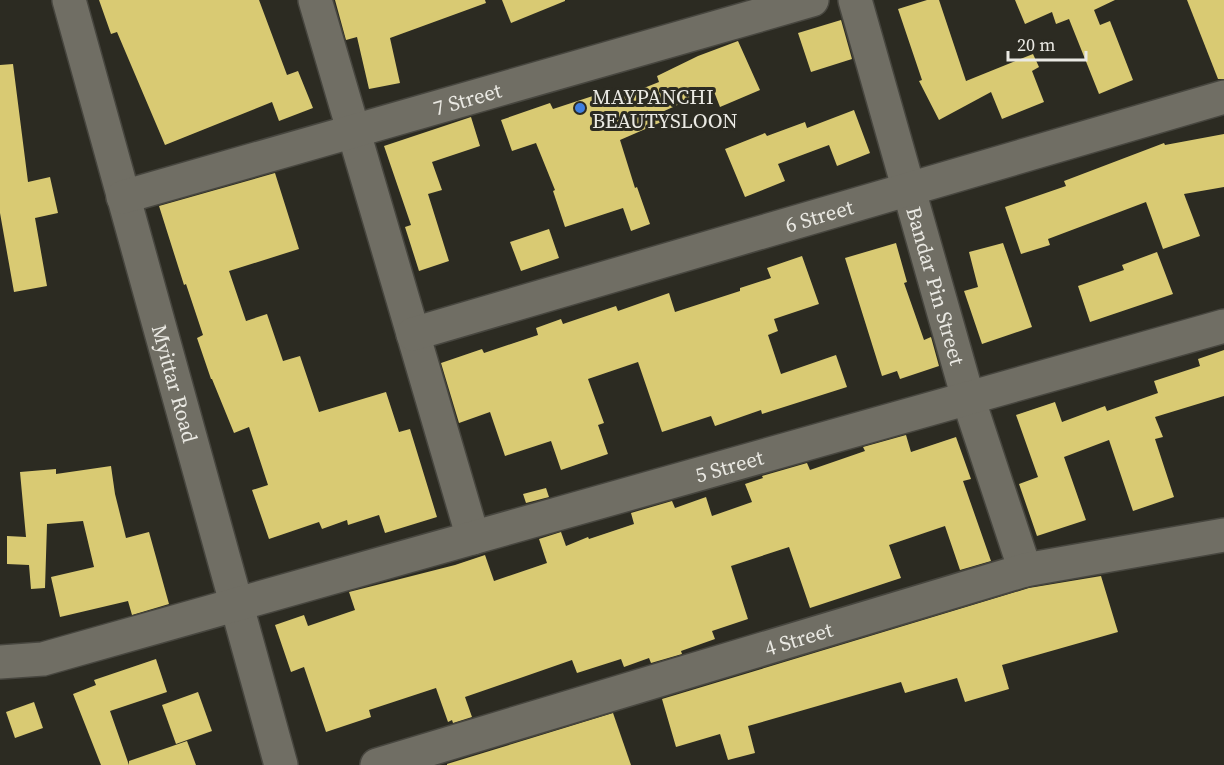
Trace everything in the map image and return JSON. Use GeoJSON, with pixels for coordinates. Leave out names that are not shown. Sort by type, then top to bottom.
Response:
{"type":"FeatureCollection","features":[{"type":"Feature","properties":{"kind":"street","name":"Myittar Road"},"geometry":{"type":"LineString","coordinates":[[69,0],[281,765]]}},
{"type":"Feature","properties":{"kind":"street"},"geometry":{"type":"LineString","coordinates":[[315,0],[473,538]]}},
{"type":"Feature","properties":{"kind":"street","name":"7 Street"},"geometry":{"type":"LineString","coordinates":[[123,197],[812,0]]}},
{"type":"Feature","properties":{"kind":"street","name":"Bandar Pin Street"},"geometry":{"type":"LineString","coordinates":[[855,0],[968,398],[1025,570]]}},
{"type":"Feature","properties":{"kind":"street","name":"6 Street"},"geometry":{"type":"LineString","coordinates":[[413,334],[1224,97]]}},
{"type":"Feature","properties":{"kind":"street","name":"5 Street"},"geometry":{"type":"LineString","coordinates":[[0,662],[43,659],[1224,326]]}},
{"type":"Feature","properties":{"kind":"street","name":"4 Street"},"geometry":{"type":"LineString","coordinates":[[377,765],[1025,570],[1224,535]]}},
{"type":"Feature","properties":{"kind":"building"},"geometry":{"type":"Polygon","coordinates":[[[99,0],[259,0],[287,75],[298,71],[313,108],[279,121],[272,102],[165,145],[117,32],[111,34],[99,0]]]}},
{"type":"Feature","properties":{"kind":"building"},"geometry":{"type":"Polygon","coordinates":[[[335,0],[485,0],[486,3],[390,38],[400,83],[369,89],[357,37],[346,40],[335,0]]]}},
{"type":"Feature","properties":{"kind":"building"},"geometry":{"type":"Polygon","coordinates":[[[502,0],[565,0],[565,1],[511,23],[502,0]]]}},
{"type":"Feature","properties":{"kind":"building"},"geometry":{"type":"Polygon","coordinates":[[[927,0],[939,0],[966,81],[1033,54],[1039,67],[1032,71],[1044,102],[1002,119],[991,92],[939,120],[919,81],[922,80],[898,9],[927,0]]]}},
{"type":"Feature","properties":{"kind":"building"},"geometry":{"type":"Polygon","coordinates":[[[1015,0],[1115,0],[1094,10],[1100,25],[1110,21],[1133,80],[1099,94],[1069,19],[1056,24],[1052,12],[1025,24],[1015,0]]]}},
{"type":"Feature","properties":{"kind":"building"},"geometry":{"type":"Polygon","coordinates":[[[1187,0],[1224,0],[1224,79],[1218,79],[1187,0]]]}},
{"type":"Feature","properties":{"kind":"building"},"geometry":{"type":"Polygon","coordinates":[[[841,20],[852,59],[811,72],[798,33],[841,20]]]}},
{"type":"Feature","properties":{"kind":"building"},"geometry":{"type":"Polygon","coordinates":[[[738,41],[760,90],[720,107],[713,89],[662,112],[666,120],[620,140],[635,188],[637,187],[650,224],[631,231],[623,208],[565,227],[553,191],[555,190],[536,143],[512,151],[501,120],[550,103],[553,109],[602,93],[606,103],[659,82],[657,76],[698,56],[738,41]]]}},
{"type":"Feature","properties":{"kind":"building"},"geometry":{"type":"Polygon","coordinates":[[[13,64],[28,182],[50,177],[58,213],[35,218],[47,286],[14,292],[0,213],[0,65],[13,64]]]}},
{"type":"Feature","properties":{"kind":"building"},"geometry":{"type":"Polygon","coordinates":[[[854,110],[870,153],[837,166],[829,145],[778,164],[785,181],[745,197],[725,149],[765,133],[767,136],[805,122],[807,128],[854,110]]]}},
{"type":"Feature","properties":{"kind":"building"},"geometry":{"type":"Polygon","coordinates":[[[471,117],[480,146],[432,162],[442,190],[428,194],[449,261],[419,271],[405,227],[411,225],[384,146],[471,117]]]}},
{"type":"Feature","properties":{"kind":"building"},"geometry":{"type":"Polygon","coordinates":[[[1224,134],[1224,187],[1184,194],[1200,236],[1163,249],[1146,202],[1048,239],[1050,245],[1021,254],[1005,207],[1066,186],[1064,181],[1164,143],[1165,145],[1224,134]]]}},
{"type":"Feature","properties":{"kind":"building"},"geometry":{"type":"Polygon","coordinates":[[[275,173],[299,249],[229,271],[246,321],[267,314],[283,361],[300,356],[319,412],[386,392],[399,432],[410,429],[437,517],[385,533],[379,515],[348,525],[347,520],[322,529],[319,522],[269,539],[252,490],[268,485],[249,427],[234,433],[211,379],[197,338],[203,335],[186,284],[184,285],[159,206],[275,173]]]}},
{"type":"Feature","properties":{"kind":"building"},"geometry":{"type":"Polygon","coordinates":[[[549,229],[559,258],[521,271],[510,242],[549,229]]]}},
{"type":"Feature","properties":{"kind":"building"},"geometry":{"type":"Polygon","coordinates":[[[896,243],[907,282],[904,283],[924,340],[931,337],[939,366],[900,379],[897,371],[882,376],[845,258],[896,243]]]}},
{"type":"Feature","properties":{"kind":"building"},"geometry":{"type":"Polygon","coordinates":[[[1003,243],[1032,327],[982,344],[964,291],[978,287],[969,252],[1003,243]]]}},
{"type":"Feature","properties":{"kind":"building"},"geometry":{"type":"Polygon","coordinates":[[[1157,252],[1173,294],[1090,322],[1078,286],[1124,270],[1122,265],[1157,252]]]}},
{"type":"Feature","properties":{"kind":"building"},"geometry":{"type":"Polygon","coordinates":[[[802,256],[819,304],[774,319],[778,331],[768,335],[781,374],[836,355],[847,387],[762,414],[761,410],[715,426],[711,416],[662,432],[638,362],[588,379],[604,423],[598,425],[608,454],[561,470],[551,441],[505,456],[490,412],[459,423],[441,363],[482,349],[484,353],[538,335],[536,328],[561,319],[563,324],[616,306],[618,311],[669,293],[675,312],[740,291],[740,288],[771,278],[767,268],[802,256]]]}},
{"type":"Feature","properties":{"kind":"building"},"geometry":{"type":"Polygon","coordinates":[[[1224,350],[1224,396],[1155,417],[1163,437],[1155,439],[1174,497],[1133,511],[1109,440],[1064,457],[1086,520],[1037,536],[1019,484],[1038,477],[1016,415],[1055,402],[1062,422],[1105,406],[1107,411],[1158,393],[1154,381],[1200,366],[1198,359],[1224,350]]]}},
{"type":"Feature","properties":{"kind":"building"},"geometry":{"type":"Polygon","coordinates":[[[906,435],[911,452],[956,437],[971,479],[963,481],[991,561],[960,570],[945,526],[889,545],[901,578],[810,608],[789,547],[731,566],[748,619],[712,631],[715,639],[681,651],[682,654],[651,663],[649,658],[624,667],[621,659],[577,673],[572,660],[465,697],[472,717],[453,723],[452,720],[448,722],[436,688],[369,710],[371,717],[326,732],[304,667],[291,672],[275,625],[304,615],[308,626],[355,610],[349,592],[485,555],[494,581],[547,563],[539,539],[561,532],[566,546],[634,524],[631,513],[672,501],[675,508],[706,497],[712,516],[752,502],[745,484],[763,478],[762,476],[807,463],[810,470],[865,451],[863,447],[906,435]]]}},
{"type":"Feature","properties":{"kind":"building"},"geometry":{"type":"Polygon","coordinates":[[[111,466],[126,538],[149,532],[169,604],[132,615],[128,601],[60,617],[51,577],[94,567],[83,521],[47,524],[45,588],[31,589],[29,565],[7,564],[7,536],[26,537],[20,472],[56,469],[56,474],[111,466]]]}},
{"type":"Feature","properties":{"kind":"building"},"geometry":{"type":"Polygon","coordinates":[[[546,488],[549,497],[526,503],[523,494],[546,488]]]}},
{"type":"Feature","properties":{"kind":"building"},"geometry":{"type":"Polygon","coordinates":[[[1101,576],[1118,632],[1002,665],[1009,689],[965,702],[957,678],[905,693],[901,682],[748,726],[755,753],[728,760],[720,734],[676,747],[662,699],[1029,588],[1101,576]]]}},
{"type":"Feature","properties":{"kind":"building"},"geometry":{"type":"Polygon","coordinates":[[[156,659],[167,692],[110,711],[129,765],[101,765],[73,694],[96,685],[94,680],[156,659]]]}},
{"type":"Feature","properties":{"kind":"building"},"geometry":{"type":"Polygon","coordinates":[[[198,692],[212,731],[176,744],[162,705],[198,692]]]}},
{"type":"Feature","properties":{"kind":"building"},"geometry":{"type":"Polygon","coordinates":[[[34,702],[43,728],[15,738],[6,712],[34,702]]]}},
{"type":"Feature","properties":{"kind":"building"},"geometry":{"type":"Polygon","coordinates":[[[613,713],[631,765],[447,765],[447,764],[613,713]]]}},
{"type":"Feature","properties":{"kind":"building"},"geometry":{"type":"Polygon","coordinates":[[[187,741],[196,765],[129,765],[129,761],[187,741]]]}},
{"type":"Feature","properties":{"kind":"place","name":"MAYPANCHI BEAUTYSLOON"},"geometry":{"type":"Point","coordinates":[580,108]}}]}
